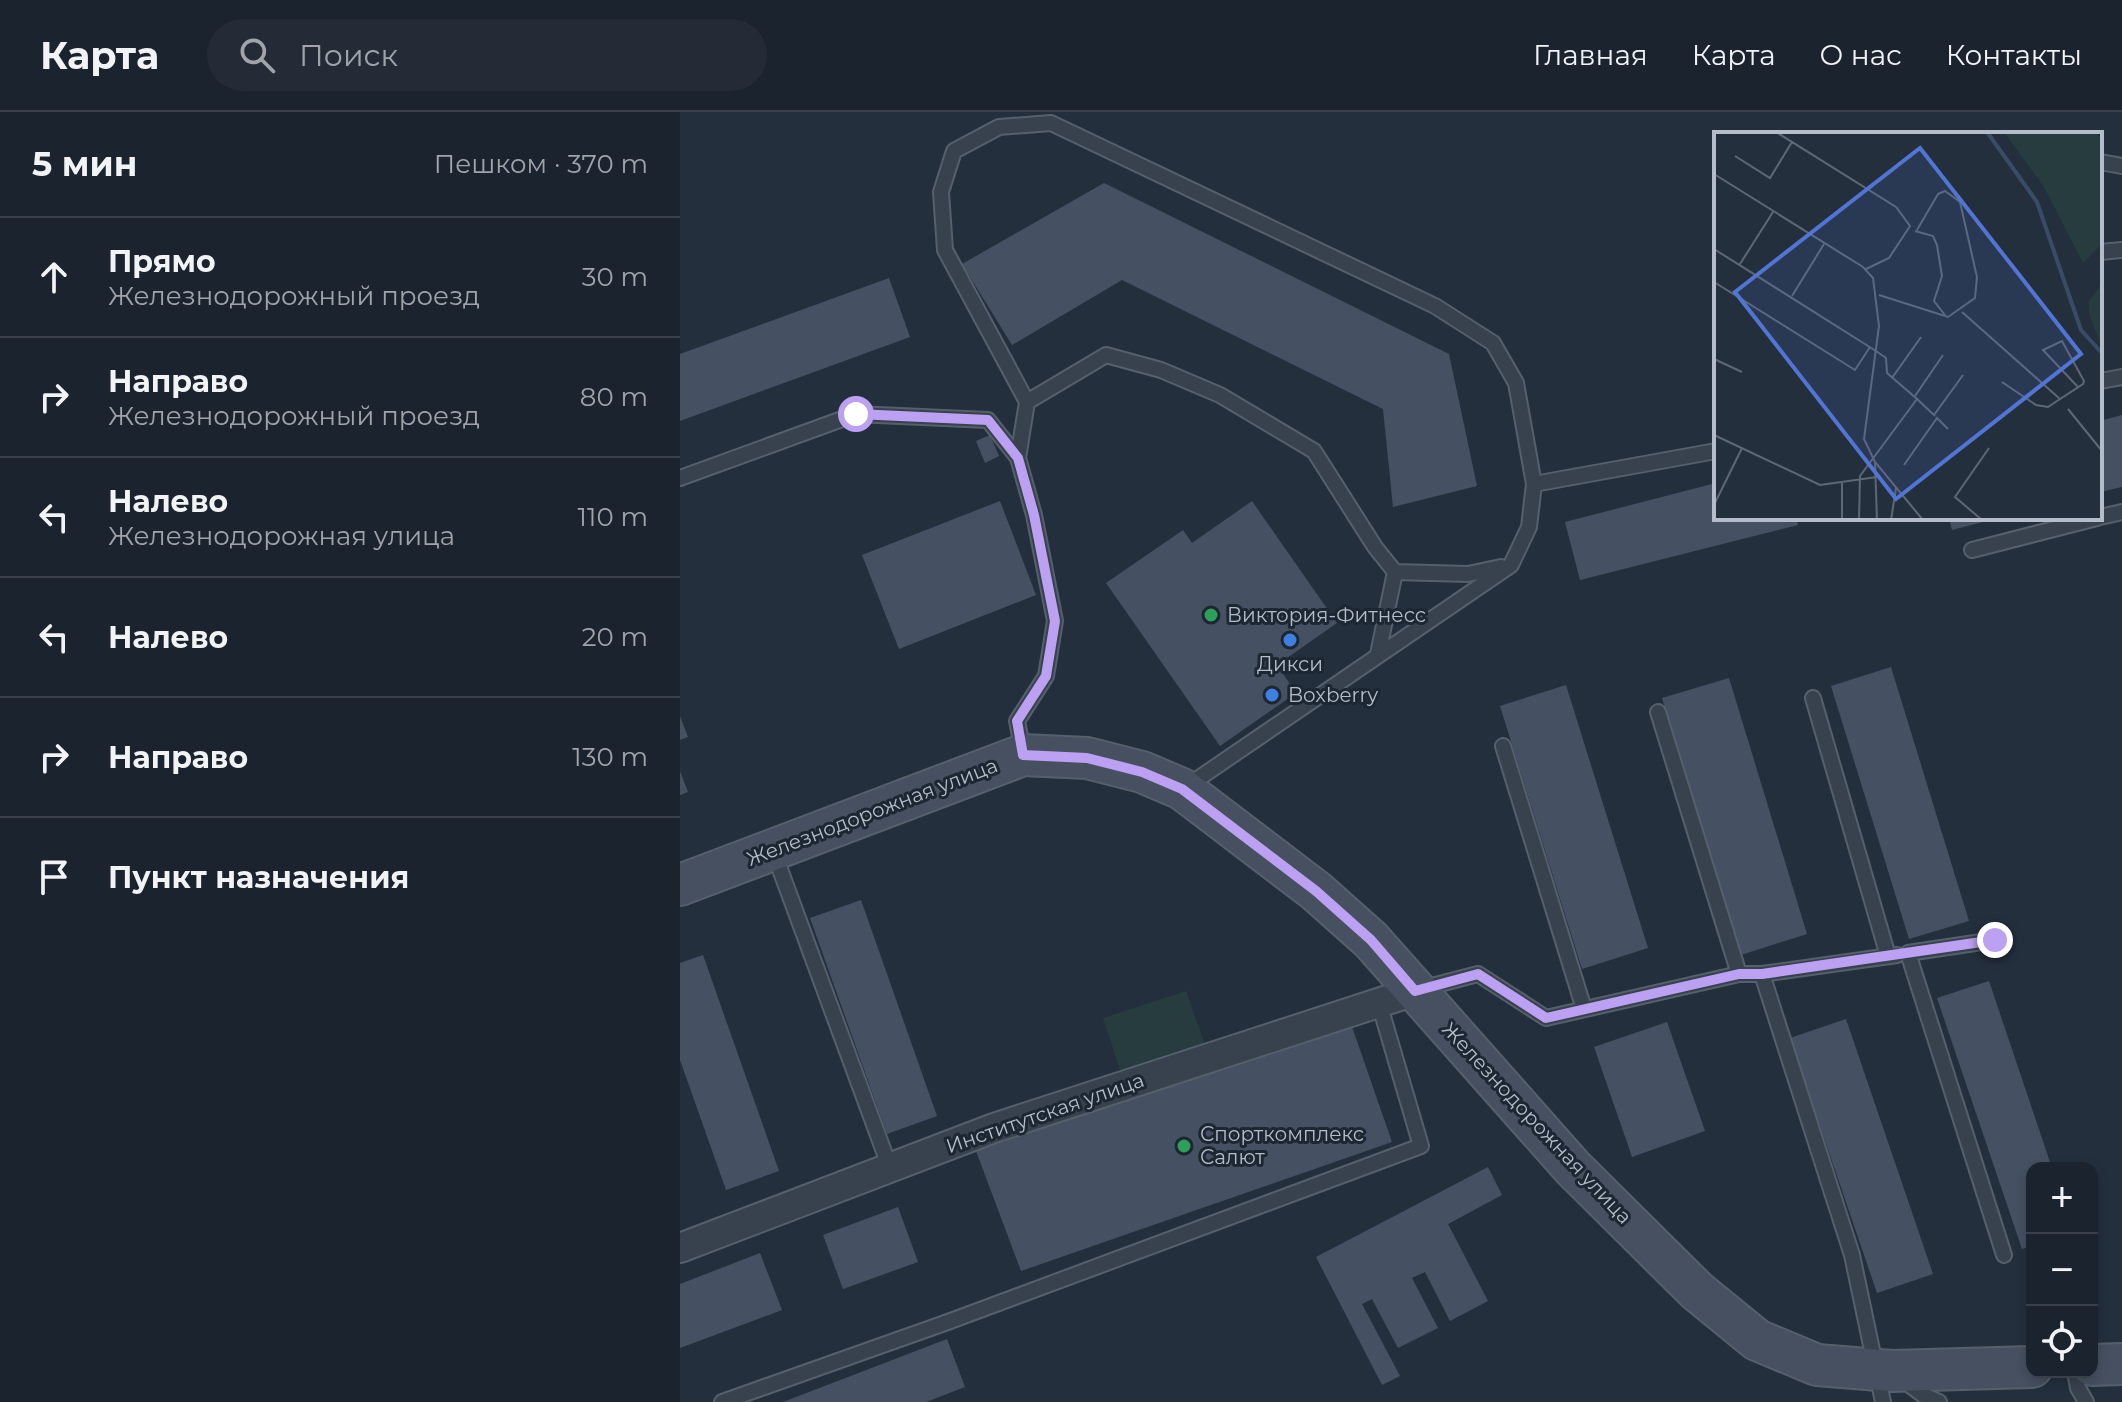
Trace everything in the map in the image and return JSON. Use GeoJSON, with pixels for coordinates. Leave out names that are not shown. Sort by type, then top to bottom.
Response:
{"type":"FeatureCollection","features":[{"type":"Feature","properties":{"kind":"street","name":"Железнодорожная улица"},"geometry":{"type":"LineString","coordinates":[[680,885],[1023,755],[1087,758],[1142,772],[1182,789],[1316,891],[1371,940],[1397,997],[1697,1291],[1757,1340],[1817,1365],[1884,1381],[2026,1368]]}},
{"type":"Feature","properties":{"kind":"street","name":"Институтская улица"},"geometry":{"type":"LineString","coordinates":[[680,1248],[994,1128],[1397,997]]}},
{"type":"Feature","properties":{"kind":"street"},"geometry":{"type":"LineString","coordinates":[[2098,1365],[2122,1364]]}},
{"type":"Feature","properties":{"kind":"lane"},"geometry":{"type":"LineString","coordinates":[[1018,458],[1027,402],[945,250],[941,192],[954,151],[999,127],[1051,123],[1435,306],[1493,343],[1516,383],[1534,484],[1529,527],[1511,565],[1182,789]]}},
{"type":"Feature","properties":{"kind":"lane"},"geometry":{"type":"LineString","coordinates":[[2102,162],[2122,166]]}},
{"type":"Feature","properties":{"kind":"lane"},"geometry":{"type":"LineString","coordinates":[[2102,252],[2122,250]]}},
{"type":"Feature","properties":{"kind":"lane"},"geometry":{"type":"LineString","coordinates":[[1027,402],[1106,355],[1161,370],[1220,395],[1314,451],[1375,547],[1395,572],[1468,574],[1511,565]]}},
{"type":"Feature","properties":{"kind":"lane"},"geometry":{"type":"LineString","coordinates":[[2102,381],[2122,377]]}},
{"type":"Feature","properties":{"kind":"lane"},"geometry":{"type":"LineString","coordinates":[[680,478],[856,414],[988,420],[1018,458],[1034,515],[1055,621],[1046,676],[1017,721],[1023,755]]}},
{"type":"Feature","properties":{"kind":"lane"},"geometry":{"type":"LineString","coordinates":[[1534,484],[1714,451]]}},
{"type":"Feature","properties":{"kind":"lane"},"geometry":{"type":"LineString","coordinates":[[2102,517],[2122,512]]}},
{"type":"Feature","properties":{"kind":"lane"},"geometry":{"type":"LineString","coordinates":[[1972,550],[2091,520]]}},
{"type":"Feature","properties":{"kind":"lane"},"geometry":{"type":"LineString","coordinates":[[1378,654],[1395,572]]}},
{"type":"Feature","properties":{"kind":"lane"},"geometry":{"type":"LineString","coordinates":[[1813,698],[1888,956]]}},
{"type":"Feature","properties":{"kind":"lane"},"geometry":{"type":"LineString","coordinates":[[1658,712],[1739,974]]}},
{"type":"Feature","properties":{"kind":"lane"},"geometry":{"type":"LineString","coordinates":[[1503,746],[1584,1009]]}},
{"type":"Feature","properties":{"kind":"lane"},"geometry":{"type":"LineString","coordinates":[[773,851],[890,1168]]}},
{"type":"Feature","properties":{"kind":"lane"},"geometry":{"type":"LineString","coordinates":[[722,1402],[945,1323],[1421,1146],[1397,997],[1478,974],[1546,1018],[1739,974],[1762,974],[1995,940]]}},
{"type":"Feature","properties":{"kind":"lane"},"geometry":{"type":"LineString","coordinates":[[1908,953],[2004,1255]]}},
{"type":"Feature","properties":{"kind":"lane"},"geometry":{"type":"LineString","coordinates":[[1762,974],[1852,1255],[1884,1381],[1939,1402]]}},
{"type":"Feature","properties":{"kind":"lane"},"geometry":{"type":"LineString","coordinates":[[2076,1378],[2086,1402]]}},
{"type":"Feature","properties":{"kind":"green space"},"geometry":{"type":"Polygon","coordinates":[[[1186,991],[1205,1045],[1121,1073],[1103,1018],[1186,991]]]}},
{"type":"Feature","properties":{"kind":"building"},"geometry":{"type":"Polygon","coordinates":[[[1104,183],[1449,354],[1477,486],[1393,507],[1383,409],[1122,280],[1012,345],[962,264],[1104,183]]]}},
{"type":"Feature","properties":{"kind":"building"},"geometry":{"type":"Polygon","coordinates":[[[889,278],[910,337],[680,421],[680,354],[889,278]]]}},
{"type":"Feature","properties":{"kind":"building"},"geometry":{"type":"Polygon","coordinates":[[[2122,415],[2122,487],[2102,492],[2102,420],[2122,415]]]}},
{"type":"Feature","properties":{"kind":"building"},"geometry":{"type":"Polygon","coordinates":[[[990,435],[999,456],[985,463],[976,441],[990,435]]]}},
{"type":"Feature","properties":{"kind":"building"},"geometry":{"type":"Polygon","coordinates":[[[1714,484],[1714,520],[1797,520],[1798,525],[1580,580],[1565,522],[1714,484]]]}},
{"type":"Feature","properties":{"kind":"building"},"geometry":{"type":"Polygon","coordinates":[[[1000,501],[1036,595],[899,649],[862,555],[1000,501]]]}},
{"type":"Feature","properties":{"kind":"building"},"geometry":{"type":"Polygon","coordinates":[[[1252,501],[1337,623],[1277,665],[1296,693],[1220,746],[1106,583],[1183,530],[1192,543],[1252,501]]]}},
{"type":"Feature","properties":{"kind":"building"},"geometry":{"type":"Polygon","coordinates":[[[1950,520],[1991,520],[1952,530],[1950,520]]]}},
{"type":"Feature","properties":{"kind":"building"},"geometry":{"type":"Polygon","coordinates":[[[1891,667],[1969,921],[1909,939],[1831,686],[1891,667]]]}},
{"type":"Feature","properties":{"kind":"building"},"geometry":{"type":"Polygon","coordinates":[[[1729,678],[1807,934],[1741,955],[1662,698],[1729,678]]]}},
{"type":"Feature","properties":{"kind":"building"},"geometry":{"type":"Polygon","coordinates":[[[1566,685],[1648,948],[1582,969],[1500,706],[1566,685]]]}},
{"type":"Feature","properties":{"kind":"building"},"geometry":{"type":"Polygon","coordinates":[[[680,716],[688,737],[680,740],[680,716]]]}},
{"type":"Feature","properties":{"kind":"building"},"geometry":{"type":"Polygon","coordinates":[[[680,771],[688,792],[680,795],[680,771]]]}},
{"type":"Feature","properties":{"kind":"building"},"geometry":{"type":"Polygon","coordinates":[[[861,900],[937,1116],[887,1134],[810,918],[861,900]]]}},
{"type":"Feature","properties":{"kind":"building"},"geometry":{"type":"Polygon","coordinates":[[[703,955],[779,1171],[726,1190],[680,1060],[680,963],[703,955]]]}},
{"type":"Feature","properties":{"kind":"building"},"geometry":{"type":"Polygon","coordinates":[[[1989,981],[2050,1162],[2026,1162],[2026,1248],[2022,1249],[1937,998],[1989,981]]]}},
{"type":"Feature","properties":{"kind":"building"},"geometry":{"type":"Polygon","coordinates":[[[1846,1019],[1933,1274],[1877,1293],[1790,1038],[1846,1019]]]}},
{"type":"Feature","properties":{"kind":"building","name":"Спорткомплекс Салют"},"geometry":{"type":"Polygon","coordinates":[[[1350,1021],[1392,1142],[1021,1271],[976,1151],[1350,1021]]]}},
{"type":"Feature","properties":{"kind":"building"},"geometry":{"type":"Polygon","coordinates":[[[1667,1022],[1705,1131],[1632,1157],[1594,1047],[1667,1022]]]}},
{"type":"Feature","properties":{"kind":"building"},"geometry":{"type":"Polygon","coordinates":[[[1488,1167],[1502,1195],[1448,1224],[1488,1301],[1450,1321],[1425,1272],[1412,1278],[1438,1328],[1398,1348],[1372,1299],[1362,1304],[1400,1376],[1382,1385],[1316,1257],[1488,1167]]]}},
{"type":"Feature","properties":{"kind":"building"},"geometry":{"type":"Polygon","coordinates":[[[898,1207],[918,1262],[843,1289],[823,1235],[898,1207]]]}},
{"type":"Feature","properties":{"kind":"building"},"geometry":{"type":"Polygon","coordinates":[[[760,1253],[782,1310],[680,1348],[680,1284],[760,1253]]]}},
{"type":"Feature","properties":{"kind":"building"},"geometry":{"type":"Polygon","coordinates":[[[947,1339],[965,1387],[926,1402],[783,1402],[947,1339]]]}},
{"type":"Feature","properties":{"kind":"place","name":"Виктория-Фитнесс"},"geometry":{"type":"Point","coordinates":[1211,615]}},
{"type":"Feature","properties":{"kind":"place","name":"Дикси"},"geometry":{"type":"Point","coordinates":[1290,640]}},
{"type":"Feature","properties":{"kind":"place","name":"Boxberry"},"geometry":{"type":"Point","coordinates":[1272,695]}},
{"type":"Feature","properties":{"kind":"place","name":"Спорткомплекс Салют"},"geometry":{"type":"Point","coordinates":[1184,1146]}},
{"type":"Feature","properties":{"kind":"route"},"geometry":{"type":"LineString","coordinates":[[856,414],[988,420],[1018,458],[1034,515],[1055,621],[1046,676],[1017,721],[1023,755],[1087,758],[1142,772],[1182,789],[1316,891],[1371,940],[1415,991],[1478,974],[1546,1018],[1739,974],[1762,974],[1995,940]]}}]}
